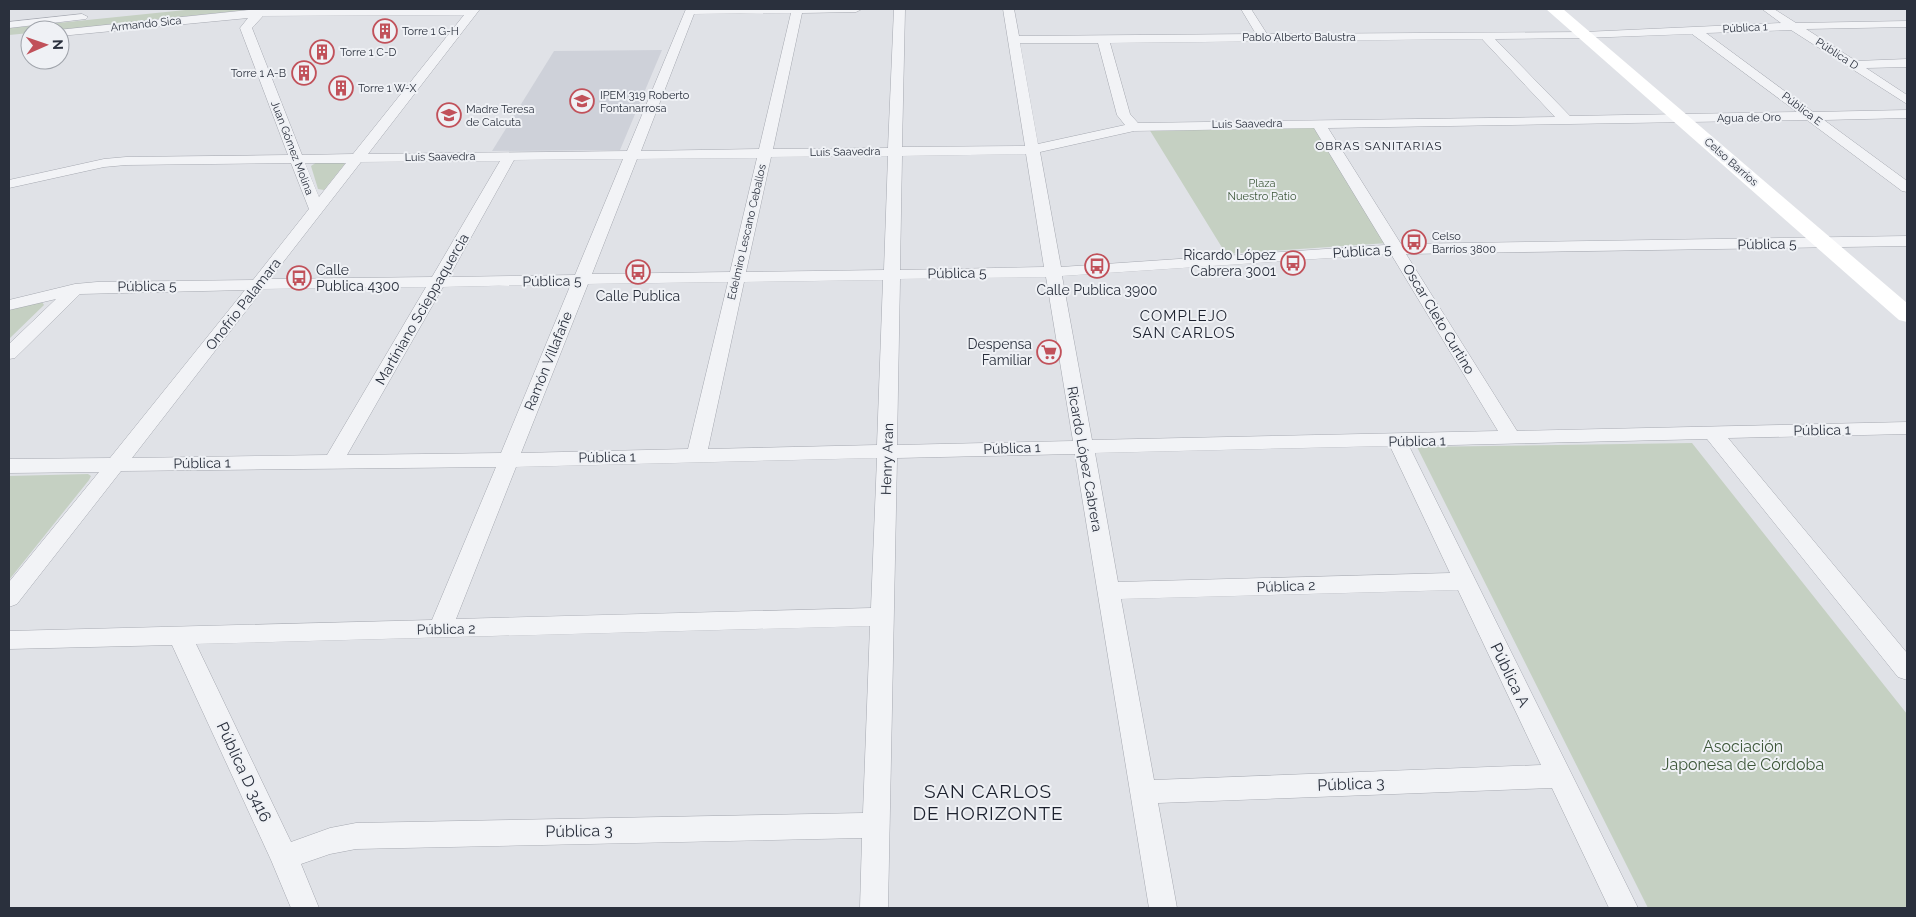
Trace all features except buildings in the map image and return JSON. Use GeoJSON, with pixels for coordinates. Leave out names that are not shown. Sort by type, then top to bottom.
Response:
{"type":"FeatureCollection","features":[{"type":"Feature","properties":{"kind":"main road","name":"Celso Barrios"},"geometry":{"type":"LineString","coordinates":[[1554,9],[1907,315]]}},
{"type":"Feature","properties":{"kind":"street","name":"Edelmiro Lescano Ceballos"},"geometry":{"type":"LineString","coordinates":[[697,456],[797,9]]}},
{"type":"Feature","properties":{"kind":"street"},"geometry":{"type":"LineString","coordinates":[[690,10],[856,9]]}},
{"type":"Feature","properties":{"kind":"street","name":"Henry Aran"},"geometry":{"type":"LineString","coordinates":[[874,908],[899,9]]}},
{"type":"Feature","properties":{"kind":"street","name":"Ricardo López Cabrera"},"geometry":{"type":"LineString","coordinates":[[1008,9],[1163,908]]}},
{"type":"Feature","properties":{"kind":"street"},"geometry":{"type":"LineString","coordinates":[[1246,9],[1263,37]]}},
{"type":"Feature","properties":{"kind":"street","name":"Pública D"},"geometry":{"type":"LineString","coordinates":[[1767,9],[1907,100]]}},
{"type":"Feature","properties":{"kind":"street","name":"Armando Sica"},"geometry":{"type":"LineString","coordinates":[[70,33],[263,11],[473,10]]}},
{"type":"Feature","properties":{"kind":"street","name":"Onofrio Palamara"},"geometry":{"type":"LineString","coordinates":[[9,598],[473,10]]}},
{"type":"Feature","properties":{"kind":"street","name":"Ramón Villafañe"},"geometry":{"type":"LineString","coordinates":[[440,629],[690,10]]}},
{"type":"Feature","properties":{"kind":"street","name":"Juan Gómez Molina"},"geometry":{"type":"LineString","coordinates":[[263,11],[250,21],[246,28],[316,209]]}},
{"type":"Feature","properties":{"kind":"street","name":"Armando Sica"},"geometry":{"type":"LineString","coordinates":[[9,25],[73,14],[98,16]]}},
{"type":"Feature","properties":{"kind":"street","name":"Pública 1"},"geometry":{"type":"LineString","coordinates":[[1584,35],[1793,26],[1907,24]]}},
{"type":"Feature","properties":{"kind":"street","name":"Pública E"},"geometry":{"type":"LineString","coordinates":[[1696,31],[1907,188]]}},
{"type":"Feature","properties":{"kind":"street"},"geometry":{"type":"LineString","coordinates":[[1484,35],[1567,121]]}},
{"type":"Feature","properties":{"kind":"street","name":"Pablo Alberto Balustra"},"geometry":{"type":"LineString","coordinates":[[1013,40],[1584,35]]}},
{"type":"Feature","properties":{"kind":"street"},"geometry":{"type":"LineString","coordinates":[[1103,39],[1124,115],[1134,127]]}},
{"type":"Feature","properties":{"kind":"street"},"geometry":{"type":"LineString","coordinates":[[1854,65],[1907,64]]}},
{"type":"Feature","properties":{"kind":"street","name":"Agua de Oro"},"geometry":{"type":"LineString","coordinates":[[1681,119],[1907,114]]}},
{"type":"Feature","properties":{"kind":"street","name":"Luis Saavedra"},"geometry":{"type":"LineString","coordinates":[[9,184],[114,161],[1032,150],[1134,127],[1681,119]]}},
{"type":"Feature","properties":{"kind":"street","name":"Oscar Cleto Curtino"},"geometry":{"type":"LineString","coordinates":[[1318,123],[1512,438]]}},
{"type":"Feature","properties":{"kind":"street","name":"Martíniano Scieppaquercia"},"geometry":{"type":"LineString","coordinates":[[334,461],[510,156]]}},
{"type":"Feature","properties":{"kind":"street","name":"Pública 5"},"geometry":{"type":"LineString","coordinates":[[9,305],[75,289],[97,287],[1053,272],[1397,249],[1907,241]]}},
{"type":"Feature","properties":{"kind":"street"},"geometry":{"type":"LineString","coordinates":[[9,354],[75,289]]}},
{"type":"Feature","properties":{"kind":"street","name":"Pública 1"},"geometry":{"type":"LineString","coordinates":[[9,466],[508,460],[1907,428]]}},
{"type":"Feature","properties":{"kind":"street"},"geometry":{"type":"LineString","coordinates":[[1713,433],[1907,670]]}},
{"type":"Feature","properties":{"kind":"street","name":"Pública A"},"geometry":{"type":"LineString","coordinates":[[1396,441],[1624,908]]}},
{"type":"Feature","properties":{"kind":"street","name":"Pública 2"},"geometry":{"type":"LineString","coordinates":[[1108,591],[1465,581]]}},
{"type":"Feature","properties":{"kind":"street","name":"Pública 2"},"geometry":{"type":"LineString","coordinates":[[9,640],[883,618]]}},
{"type":"Feature","properties":{"kind":"street","name":"Pública D 3416"},"geometry":{"type":"LineString","coordinates":[[180,636],[284,857],[305,908]]}},
{"type":"Feature","properties":{"kind":"street","name":"Pública 3"},"geometry":{"type":"LineString","coordinates":[[1143,792],[1559,776]]}},
{"type":"Feature","properties":{"kind":"street","name":"Pública 3"},"geometry":{"type":"LineString","coordinates":[[284,857],[330,841],[356,836],[877,825]]}},
{"type":"Feature","properties":{"kind":"shaded area","name":"IPEM 319 Roberto Fontanarrosa"},"geometry":{"type":"Polygon","coordinates":[[[662,50],[620,150],[492,151],[554,51],[662,50]]]}},
{"type":"Feature","properties":{"kind":"green space"},"geometry":{"type":"Polygon","coordinates":[[[195,9],[257,9],[70,29],[70,22],[195,9]]]}},
{"type":"Feature","properties":{"kind":"green space"},"geometry":{"type":"Polygon","coordinates":[[[20,27],[20,34],[9,35],[9,28],[20,27]]]}},
{"type":"Feature","properties":{"kind":"green space","name":"Plaza Nuestro Patio"},"geometry":{"type":"Polygon","coordinates":[[[1316,127],[1388,243],[1226,254],[1149,129],[1316,127]]]}},
{"type":"Feature","properties":{"kind":"green space"},"geometry":{"type":"Polygon","coordinates":[[[317,162],[345,162],[324,190],[318,189],[311,166],[317,162]]]}},
{"type":"Feature","properties":{"kind":"green space"},"geometry":{"type":"Polygon","coordinates":[[[34,302],[42,302],[44,305],[9,339],[9,309],[34,302]]]}},
{"type":"Feature","properties":{"kind":"green space","name":"Asociación Japonesa de Córdoba"},"geometry":{"type":"Polygon","coordinates":[[[1692,443],[1907,714],[1907,908],[1648,908],[1417,447],[1692,443]]]}},
{"type":"Feature","properties":{"kind":"green space"},"geometry":{"type":"Polygon","coordinates":[[[88,474],[91,476],[89,480],[9,580],[9,476],[88,474]]]}},
{"type":"Feature","properties":{"kind":"place","name":"Torre 1 G-H"},"geometry":{"type":"Point","coordinates":[385,31]}},
{"type":"Feature","properties":{"kind":"place","name":"Torre 1 C-D"},"geometry":{"type":"Point","coordinates":[322,52]}},
{"type":"Feature","properties":{"kind":"place","name":"Torre 1 A-B"},"geometry":{"type":"Point","coordinates":[304,73]}},
{"type":"Feature","properties":{"kind":"place","name":"Torre 1 W-X"},"geometry":{"type":"Point","coordinates":[341,88]}},
{"type":"Feature","properties":{"kind":"place","name":"IPEM 319 Roberto Fontanarrosa"},"geometry":{"type":"Point","coordinates":[582,101]}},
{"type":"Feature","properties":{"kind":"place","name":"Madre Teresa de Calcuta"},"geometry":{"type":"Point","coordinates":[449,115]}},
{"type":"Feature","properties":{"kind":"place","name":"Celso Barrios 3800"},"geometry":{"type":"Point","coordinates":[1414,242]}},
{"type":"Feature","properties":{"kind":"place","name":"Ricardo López Cabrera 3001"},"geometry":{"type":"Point","coordinates":[1293,263]}},
{"type":"Feature","properties":{"kind":"place","name":"Calle Publica 3900"},"geometry":{"type":"Point","coordinates":[1097,266]}},
{"type":"Feature","properties":{"kind":"place","name":"Calle Publica"},"geometry":{"type":"Point","coordinates":[638,272]}},
{"type":"Feature","properties":{"kind":"place","name":"Calle Publica 4300"},"geometry":{"type":"Point","coordinates":[299,278]}},
{"type":"Feature","properties":{"kind":"place","name":"Despensa Familiar"},"geometry":{"type":"Point","coordinates":[1049,352]}},
{"type":"Feature","properties":{"kind":"district","name":"OBRAS SANITARIAS"},"geometry":{"type":"Point","coordinates":[1379,146]}},
{"type":"Feature","properties":{"kind":"district","name":"COMPLEJO SAN CARLOS"},"geometry":{"type":"Point","coordinates":[1184,324]}},
{"type":"Feature","properties":{"kind":"district","name":"SAN CARLOS DE HORIZONTE"},"geometry":{"type":"Point","coordinates":[988,802]}}]}
